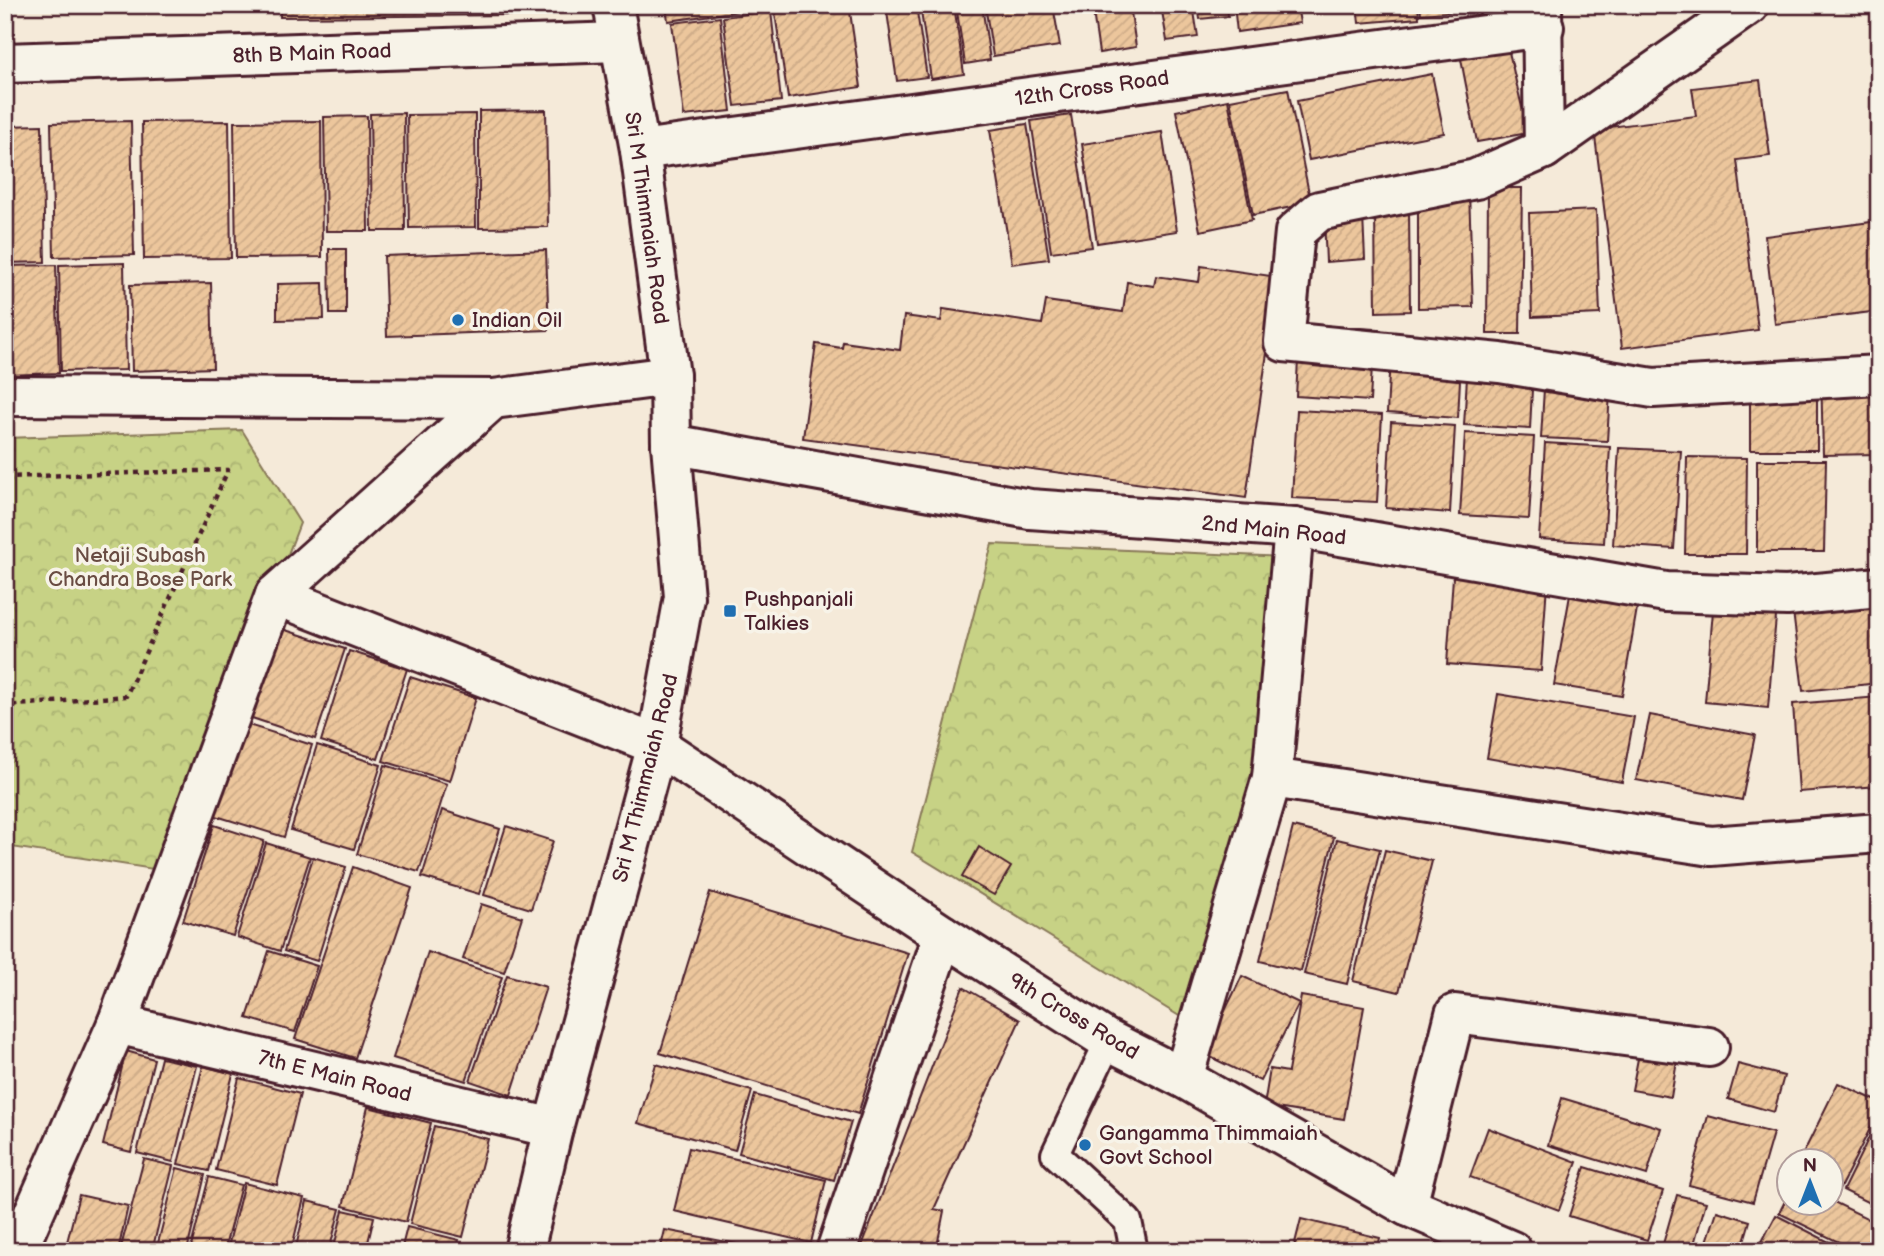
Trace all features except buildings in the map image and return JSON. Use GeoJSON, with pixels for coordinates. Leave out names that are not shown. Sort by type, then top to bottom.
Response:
{"type":"FeatureCollection","features":[{"type":"Feature","properties":{"kind":"street"},"geometry":{"type":"LineString","coordinates":[[1749,5],[1544,149],[1476,179],[1319,211],[1295,232],[1284,342],[1500,363],[1653,388],[1879,374]]}},
{"type":"Feature","properties":{"kind":"street"},"geometry":{"type":"LineString","coordinates":[[1543,16],[1544,149]]}},
{"type":"Feature","properties":{"kind":"street","name":"12th Cross Road"},"geometry":{"type":"LineString","coordinates":[[640,150],[1543,16]]}},
{"type":"Feature","properties":{"kind":"street","name":"Sri M Thimmaiah Road"},"geometry":{"type":"LineString","coordinates":[[524,1251],[553,1128],[657,745],[684,597],[671,444],[670,376],[640,150],[616,24]]}},
{"type":"Feature","properties":{"kind":"street","name":"8th B Main Road"},"geometry":{"type":"LineString","coordinates":[[5,63],[616,24]]}},
{"type":"Feature","properties":{"kind":"street"},"geometry":{"type":"LineString","coordinates":[[5,396],[494,399],[670,376]]}},
{"type":"Feature","properties":{"kind":"street"},"geometry":{"type":"LineString","coordinates":[[17,1251],[117,1024],[275,595],[494,399]]}},
{"type":"Feature","properties":{"kind":"street","name":"2nd Main Road"},"geometry":{"type":"LineString","coordinates":[[671,444],[1030,509],[1294,528],[1666,592],[1787,596],[1879,587]]}},
{"type":"Feature","properties":{"kind":"street"},"geometry":{"type":"LineString","coordinates":[[1183,1078],[1272,778],[1294,528]]}},
{"type":"Feature","properties":{"kind":"street","name":"9th Cross Road"},"geometry":{"type":"LineString","coordinates":[[275,595],[657,745],[1106,1040],[1183,1078],[1407,1206],[1512,1251]]}},
{"type":"Feature","properties":{"kind":"street"},"geometry":{"type":"LineString","coordinates":[[1272,778],[1711,846],[1879,833]]}},
{"type":"Feature","properties":{"kind":"street"},"geometry":{"type":"LineString","coordinates":[[836,1251],[943,935]]}},
{"type":"Feature","properties":{"kind":"street"},"geometry":{"type":"LineString","coordinates":[[1407,1206],[1455,1014],[1709,1047]]}},
{"type":"Feature","properties":{"kind":"street","name":"7th E Main Road"},"geometry":{"type":"LineString","coordinates":[[117,1024],[553,1128]]}},
{"type":"Feature","properties":{"kind":"lane"},"geometry":{"type":"LineString","coordinates":[[1106,1040],[1102,1055],[1055,1154],[1128,1221],[1133,1251]]}},
{"type":"Feature","properties":{"kind":"path"},"geometry":{"type":"LineString","coordinates":[[5,477],[228,470],[127,696],[5,706]]}},
{"type":"Feature","properties":{"kind":"green space","name":"Netaji Subash Chandra Bose Park"},"geometry":{"type":"Polygon","coordinates":[[[242,430],[300,523],[166,871],[5,846],[5,438],[242,430]]]}},
{"type":"Feature","properties":{"kind":"green space"},"geometry":{"type":"Polygon","coordinates":[[[992,544],[1283,557],[1247,839],[1189,1022],[912,852],[992,544]]]}},
{"type":"Feature","properties":{"kind":"place","name":"Indian Oil"},"geometry":{"type":"Point","coordinates":[458,320]}},
{"type":"Feature","properties":{"kind":"place","name":"Pushpanjali Talkies"},"geometry":{"type":"Point","coordinates":[730,611]}},
{"type":"Feature","properties":{"kind":"place","name":"Gangamma Thimmaiah Govt School"},"geometry":{"type":"Point","coordinates":[1085,1145]}}]}
